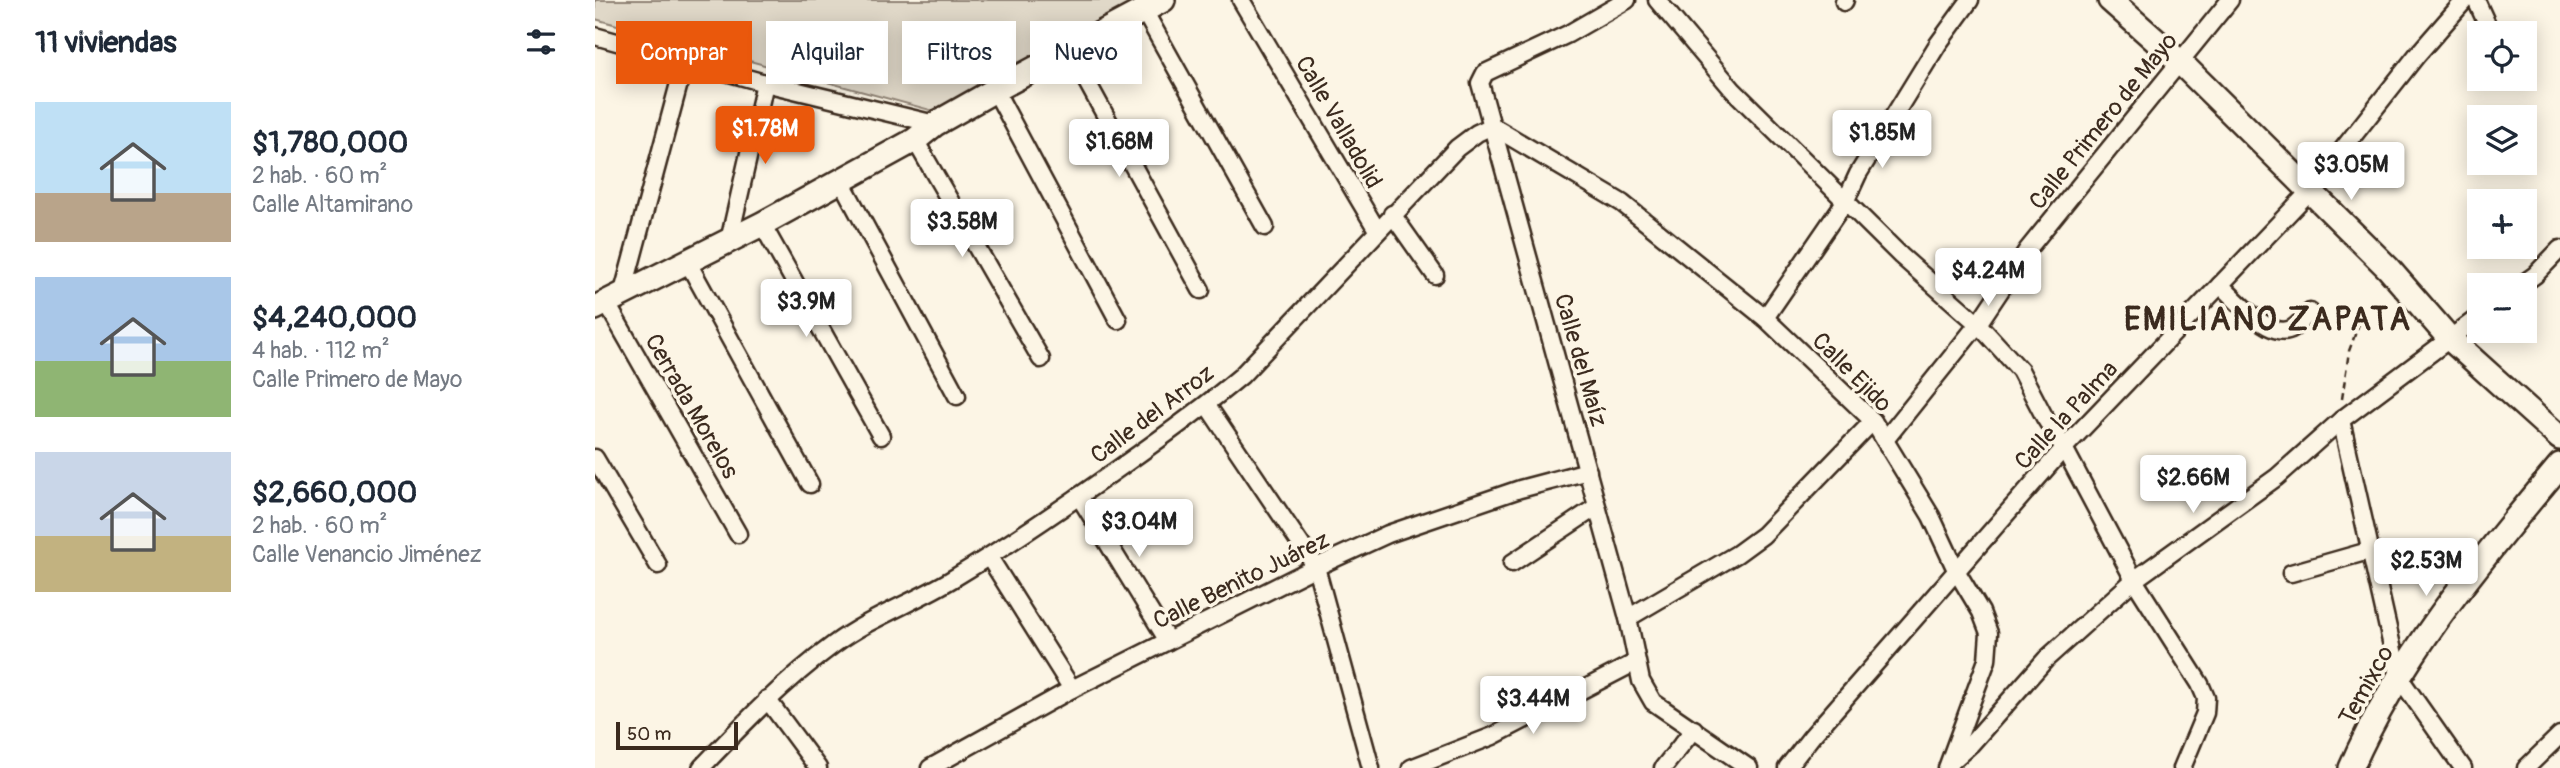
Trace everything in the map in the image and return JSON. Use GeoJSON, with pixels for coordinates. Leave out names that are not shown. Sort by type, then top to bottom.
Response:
{"type":"FeatureCollection","features":[{"type":"Feature","properties":{"kind":"main road"},"geometry":{"type":"LineString","coordinates":[[1123,21],[1153,5]]}},
{"type":"Feature","properties":{"kind":"main road"},"geometry":{"type":"LineString","coordinates":[[2123,5],[2388,268],[2449,338],[2560,438]]}},
{"type":"Feature","properties":{"kind":"main road"},"geometry":{"type":"LineString","coordinates":[[608,301],[841,181],[1030,71]]}},
{"type":"Feature","properties":{"kind":"main road","name":"Temixco"},"geometry":{"type":"LineString","coordinates":[[2351,768],[2425,634],[2560,465]]}},
{"type":"Feature","properties":{"kind":"street","name":"Calle Valladolid"},"geometry":{"type":"LineString","coordinates":[[1241,0],[1377,230]]}},
{"type":"Feature","properties":{"kind":"street","name":"Calle del Maíz"},"geometry":{"type":"LineString","coordinates":[[1627,0],[1569,34],[1485,73],[1480,83],[1628,618],[1641,681],[1653,702],[1749,768]]}},
{"type":"Feature","properties":{"kind":"street"},"geometry":{"type":"LineString","coordinates":[[1657,0],[1733,90],[1901,256],[1978,324],[2020,370],[2134,580],[2200,684],[2206,698],[2204,713],[2182,768]]}},
{"type":"Feature","properties":{"kind":"street"},"geometry":{"type":"LineString","coordinates":[[1765,318],[1846,200],[1858,174],[1923,68],[1970,0]]}},
{"type":"Feature","properties":{"kind":"street","name":"Calle Primero de Mayo"},"geometry":{"type":"LineString","coordinates":[[1885,440],[1978,324],[2028,248],[2230,0]]}},
{"type":"Feature","properties":{"kind":"street","name":"Calle la Palma"},"geometry":{"type":"LineString","coordinates":[[1787,768],[2064,448],[2309,192],[2417,55],[2465,0]]}},
{"type":"Feature","properties":{"kind":"street"},"geometry":{"type":"LineString","coordinates":[[2476,0],[2486,21]]}},
{"type":"Feature","properties":{"kind":"street"},"geometry":{"type":"LineString","coordinates":[[1153,5],[1265,227]]}},
{"type":"Feature","properties":{"kind":"street"},"geometry":{"type":"LineString","coordinates":[[595,36],[616,42]]}},
{"type":"Feature","properties":{"kind":"street"},"geometry":{"type":"LineString","coordinates":[[752,79],[935,124]]}},
{"type":"Feature","properties":{"kind":"street"},"geometry":{"type":"LineString","coordinates":[[729,241],[765,83]]}},
{"type":"Feature","properties":{"kind":"street"},"geometry":{"type":"LineString","coordinates":[[608,301],[678,84]]}},
{"type":"Feature","properties":{"kind":"street"},"geometry":{"type":"LineString","coordinates":[[1088,84],[1201,290]]}},
{"type":"Feature","properties":{"kind":"street"},"geometry":{"type":"LineString","coordinates":[[995,90],[1118,320]]}},
{"type":"Feature","properties":{"kind":"street","name":"Calle del Arroz"},"geometry":{"type":"LineString","coordinates":[[701,768],[767,699],[835,643],[873,619],[935,590],[989,557],[1207,405],[1241,376],[1457,148],[1492,126]]}},
{"type":"Feature","properties":{"kind":"street","name":"Calle Ejido"},"geometry":{"type":"LineString","coordinates":[[1492,126],[1622,204],[1765,318],[1873,421],[1931,516],[1957,572],[1981,612],[1989,633],[1987,660],[1948,766]]}},
{"type":"Feature","properties":{"kind":"street"},"geometry":{"type":"LineString","coordinates":[[915,140],[1041,359]]}},
{"type":"Feature","properties":{"kind":"street"},"geometry":{"type":"LineString","coordinates":[[841,181],[957,396]]}},
{"type":"Feature","properties":{"kind":"street"},"geometry":{"type":"LineString","coordinates":[[1392,214],[1435,275]]}},
{"type":"Feature","properties":{"kind":"street"},"geometry":{"type":"LineString","coordinates":[[762,224],[881,436]]}},
{"type":"Feature","properties":{"kind":"street"},"geometry":{"type":"LineString","coordinates":[[2537,273],[2560,249]]}},
{"type":"Feature","properties":{"kind":"street"},"geometry":{"type":"LineString","coordinates":[[687,261],[810,484]]}},
{"type":"Feature","properties":{"kind":"street"},"geometry":{"type":"LineString","coordinates":[[2220,285],[2265,327],[2280,332],[2292,329],[2310,312]]}},
{"type":"Feature","properties":{"kind":"street","name":"Cerrada Morelos"},"geometry":{"type":"LineString","coordinates":[[608,301],[738,534]]}},
{"type":"Feature","properties":{"kind":"street"},"geometry":{"type":"LineString","coordinates":[[1948,766],[1972,744],[2046,659],[2134,580],[2277,477],[2341,420],[2467,325]]}},
{"type":"Feature","properties":{"kind":"street"},"geometry":{"type":"LineString","coordinates":[[1207,405],[1316,567],[1371,768]]}},
{"type":"Feature","properties":{"kind":"street"},"geometry":{"type":"LineString","coordinates":[[2341,420],[2399,677],[2463,768]]}},
{"type":"Feature","properties":{"kind":"street"},"geometry":{"type":"LineString","coordinates":[[1628,618],[1738,554],[1763,534],[1873,421]]}},
{"type":"Feature","properties":{"kind":"street"},"geometry":{"type":"LineString","coordinates":[[595,458],[657,565]]}},
{"type":"Feature","properties":{"kind":"street","name":"Calle Benito Juárez"},"geometry":{"type":"LineString","coordinates":[[930,768],[1072,689],[1388,534],[1520,489],[1588,471]]}},
{"type":"Feature","properties":{"kind":"street"},"geometry":{"type":"LineString","coordinates":[[1079,496],[1168,641]]}},
{"type":"Feature","properties":{"kind":"street"},"geometry":{"type":"LineString","coordinates":[[1512,563],[1596,507]]}},
{"type":"Feature","properties":{"kind":"street"},"geometry":{"type":"LineString","coordinates":[[2291,573],[2372,550]]}},
{"type":"Feature","properties":{"kind":"street"},"geometry":{"type":"LineString","coordinates":[[989,557],[1072,689]]}},
{"type":"Feature","properties":{"kind":"street"},"geometry":{"type":"LineString","coordinates":[[1411,768],[1493,736],[1636,663]]}},
{"type":"Feature","properties":{"kind":"street"},"geometry":{"type":"LineString","coordinates":[[767,699],[818,768]]}},
{"type":"Feature","properties":{"kind":"street"},"geometry":{"type":"LineString","coordinates":[[1663,768],[1694,729]]}},
{"type":"Feature","properties":{"kind":"street"},"geometry":{"type":"LineString","coordinates":[[2526,768],[2560,734]]}},
{"type":"Feature","properties":{"kind":"path"},"geometry":{"type":"LineString","coordinates":[[2341,420],[2349,351],[2364,310]]}},
{"type":"Feature","properties":{"kind":"shaded area"},"geometry":{"type":"Polygon","coordinates":[[[595,0],[1140,0],[1103,21],[1030,21],[1030,62],[1016,70],[1016,21],[902,21],[902,84],[992,84],[941,113],[834,84],[888,84],[888,21],[766,21],[766,65],[752,62],[752,21],[616,21],[616,25],[595,19],[595,0]]]}},
{"type":"Feature","properties":{"kind":"district","name":"EMILIANO ZAPATA"},"geometry":{"type":"Point","coordinates":[2268,319]}}]}
